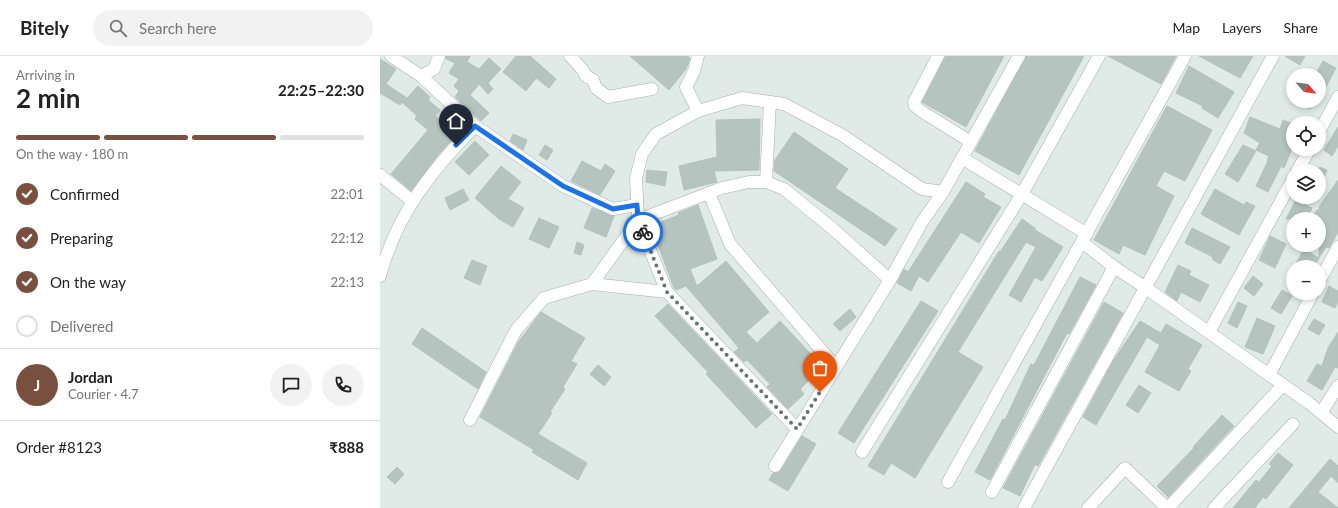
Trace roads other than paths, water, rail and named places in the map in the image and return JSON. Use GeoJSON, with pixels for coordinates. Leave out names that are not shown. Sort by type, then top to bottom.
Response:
{"type":"FeatureCollection","features":[{"type":"Feature","properties":{"kind":"street"},"geometry":{"type":"LineString","coordinates":[[391,56],[421,76],[475,126],[563,186],[613,209],[637,205]]}},
{"type":"Feature","properties":{"kind":"street"},"geometry":{"type":"LineString","coordinates":[[421,76],[434,69],[439,56]]}},
{"type":"Feature","properties":{"kind":"street"},"geometry":{"type":"LineString","coordinates":[[570,56],[582,69],[586,76],[593,80],[596,88],[608,97],[652,89]]}},
{"type":"Feature","properties":{"kind":"street"},"geometry":{"type":"LineString","coordinates":[[698,56],[694,71],[686,87],[698,111]]}},
{"type":"Feature","properties":{"kind":"street"},"geometry":{"type":"LineString","coordinates":[[938,56],[914,102],[915,106],[972,142]]}},
{"type":"Feature","properties":{"kind":"street"},"geometry":{"type":"LineString","coordinates":[[775,466],[890,280],[922,222],[943,192],[1020,56]]}},
{"type":"Feature","properties":{"kind":"street"},"geometry":{"type":"LineString","coordinates":[[862,452],[1022,194],[1099,56]]}},
{"type":"Feature","properties":{"kind":"street"},"geometry":{"type":"LineString","coordinates":[[948,482],[1185,56]]}},
{"type":"Feature","properties":{"kind":"street"},"geometry":{"type":"LineString","coordinates":[[1024,508],[1273,56]]}},
{"type":"Feature","properties":{"kind":"street"},"geometry":{"type":"LineString","coordinates":[[1326,119],[1338,97]]}},
{"type":"Feature","properties":{"kind":"street"},"geometry":{"type":"LineString","coordinates":[[797,429],[667,292],[638,220],[636,178],[642,154],[656,134],[698,111],[742,98],[784,104],[842,135],[922,189],[943,192]]}},
{"type":"Feature","properties":{"kind":"street"},"geometry":{"type":"LineString","coordinates":[[766,182],[770,102]]}},
{"type":"Feature","properties":{"kind":"street"},"geometry":{"type":"LineString","coordinates":[[380,276],[387,252],[397,227],[412,201],[438,165],[475,126]]}},
{"type":"Feature","properties":{"kind":"street"},"geometry":{"type":"LineString","coordinates":[[962,158],[1022,194],[1084,238],[1114,268],[1146,288],[1209,332],[1283,385],[1338,427]]}},
{"type":"Feature","properties":{"kind":"street"},"geometry":{"type":"LineString","coordinates":[[380,175],[412,201]]}},
{"type":"Feature","properties":{"kind":"street"},"geometry":{"type":"LineString","coordinates":[[592,284],[638,220],[722,188],[749,182],[766,182],[784,189],[833,229],[890,280]]}},
{"type":"Feature","properties":{"kind":"street"},"geometry":{"type":"LineString","coordinates":[[1209,332],[1286,192]]}},
{"type":"Feature","properties":{"kind":"street"},"geometry":{"type":"LineString","coordinates":[[709,193],[730,244],[836,367]]}},
{"type":"Feature","properties":{"kind":"street"},"geometry":{"type":"LineString","coordinates":[[1326,269],[1338,247]]}},
{"type":"Feature","properties":{"kind":"street"},"geometry":{"type":"LineString","coordinates":[[992,492],[1114,268]]}},
{"type":"Feature","properties":{"kind":"street"},"geometry":{"type":"LineString","coordinates":[[470,420],[516,330],[544,298],[592,284],[667,292]]}},
{"type":"Feature","properties":{"kind":"street"},"geometry":{"type":"LineString","coordinates":[[1269,375],[1309,300]]}},
{"type":"Feature","properties":{"kind":"street"},"geometry":{"type":"LineString","coordinates":[[1088,508],[1125,468],[1168,508],[1283,385]]}},
{"type":"Feature","properties":{"kind":"street"},"geometry":{"type":"LineString","coordinates":[[1321,413],[1338,386]]}},
{"type":"Feature","properties":{"kind":"street"},"geometry":{"type":"LineString","coordinates":[[1214,508],[1293,424]]}}]}
